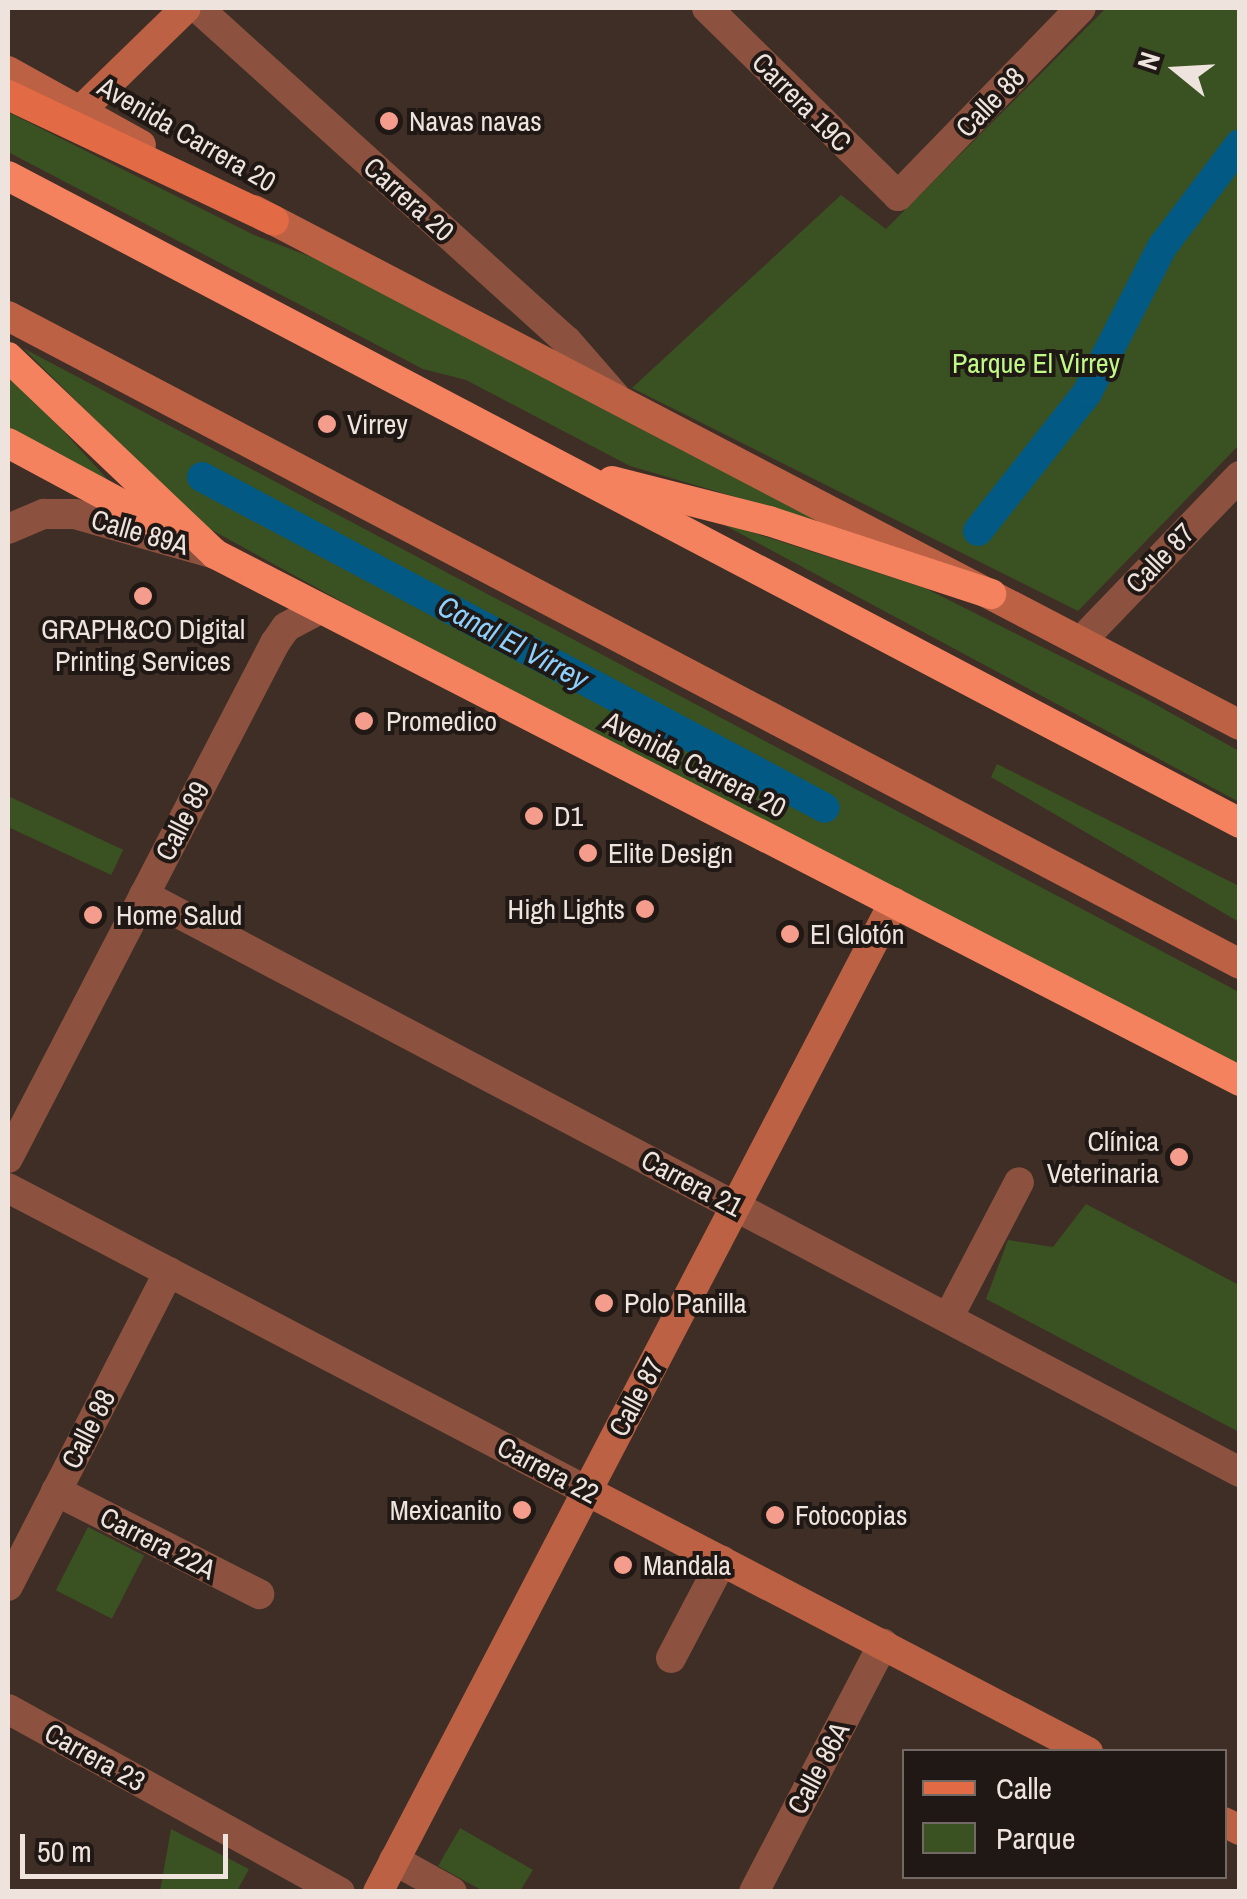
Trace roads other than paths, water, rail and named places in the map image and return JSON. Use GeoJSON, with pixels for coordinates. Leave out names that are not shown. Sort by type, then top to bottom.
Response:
{"type":"FeatureCollection","features":[{"type":"Feature","properties":{"kind":"highway"},"geometry":{"type":"LineString","coordinates":[[8,176],[1240,823]]}},
{"type":"Feature","properties":{"kind":"highway","name":"Avenida Carrera 20"},"geometry":{"type":"LineString","coordinates":[[8,356],[215,554],[1240,1081]]}},
{"type":"Feature","properties":{"kind":"highway"},"geometry":{"type":"LineString","coordinates":[[8,443],[215,554]]}},
{"type":"Feature","properties":{"kind":"highway"},"geometry":{"type":"LineString","coordinates":[[556,466],[768,522],[991,594]]}},
{"type":"Feature","properties":{"kind":"main road"},"geometry":{"type":"LineString","coordinates":[[81,110],[186,8]]}},
{"type":"Feature","properties":{"kind":"main road","name":"Avenida Carrera 20"},"geometry":{"type":"LineString","coordinates":[[8,71],[274,222],[615,396],[1240,726]]}},
{"type":"Feature","properties":{"kind":"main road"},"geometry":{"type":"LineString","coordinates":[[8,95],[274,222]]}},
{"type":"Feature","properties":{"kind":"main road"},"geometry":{"type":"LineString","coordinates":[[8,316],[1240,964]]}},
{"type":"Feature","properties":{"kind":"main road","name":"Calle 87"},"geometry":{"type":"LineString","coordinates":[[378,1892],[894,902]]}},
{"type":"Feature","properties":{"kind":"main road","name":"Carrera 22"},"geometry":{"type":"LineString","coordinates":[[587,1491],[1082,1749]]}},
{"type":"Feature","properties":{"kind":"street","name":"Carrera 20"},"geometry":{"type":"LineString","coordinates":[[198,8],[568,341],[615,396]]}},
{"type":"Feature","properties":{"kind":"street","name":"Carrera 19C"},"geometry":{"type":"LineString","coordinates":[[706,8],[898,196]]}},
{"type":"Feature","properties":{"kind":"street","name":"Calle 88"},"geometry":{"type":"LineString","coordinates":[[898,196],[1081,8]]}},
{"type":"Feature","properties":{"kind":"street","name":"Calle 87"},"geometry":{"type":"LineString","coordinates":[[1081,641],[1240,476]]}},
{"type":"Feature","properties":{"kind":"street","name":"Calle 89A"},"geometry":{"type":"LineString","coordinates":[[8,529],[44,514],[76,514],[215,554]]}},
{"type":"Feature","properties":{"kind":"street","name":"Calle 89"},"geometry":{"type":"LineString","coordinates":[[8,1158],[274,643],[286,627],[320,609]]}},
{"type":"Feature","properties":{"kind":"street","name":"Carrera 21"},"geometry":{"type":"LineString","coordinates":[[144,895],[1240,1472]]}},
{"type":"Feature","properties":{"kind":"street"},"geometry":{"type":"LineString","coordinates":[[948,1318],[1019,1182]]}},
{"type":"Feature","properties":{"kind":"street","name":"Carrera 22"},"geometry":{"type":"LineString","coordinates":[[8,1188],[587,1491]]}},
{"type":"Feature","properties":{"kind":"street","name":"Calle 88"},"geometry":{"type":"LineString","coordinates":[[8,1586],[169,1272]]}},
{"type":"Feature","properties":{"kind":"street","name":"Carrera 22A"},"geometry":{"type":"LineString","coordinates":[[56,1491],[260,1594]]}},
{"type":"Feature","properties":{"kind":"street"},"geometry":{"type":"LineString","coordinates":[[670,1658],[722,1560]]}},
{"type":"Feature","properties":{"kind":"street","name":"Calle 86A"},"geometry":{"type":"LineString","coordinates":[[754,1892],[883,1644]]}},
{"type":"Feature","properties":{"kind":"street","name":"Carrera 23"},"geometry":{"type":"LineString","coordinates":[[8,1710],[340,1892]]}},
{"type":"Feature","properties":{"kind":"street"},"geometry":{"type":"LineString","coordinates":[[394,1860],[452,1892]]}},
{"type":"Feature","properties":{"kind":"waterway","name":"Canal El Virrey"},"geometry":{"type":"LineString","coordinates":[[978,531],[1087,393],[1162,247],[1240,144]]}},
{"type":"Feature","properties":{"kind":"waterway","name":"Canal El Virrey"},"geometry":{"type":"LineString","coordinates":[[202,477],[825,808]]}},
{"type":"Feature","properties":{"kind":"place","name":"Navas navas"},"geometry":{"type":"Point","coordinates":[389,121]}},
{"type":"Feature","properties":{"kind":"place","name":"Virrey"},"geometry":{"type":"Point","coordinates":[327,424]}},
{"type":"Feature","properties":{"kind":"place","name":"GRAPH&CO Digital Printing Services"},"geometry":{"type":"Point","coordinates":[143,596]}},
{"type":"Feature","properties":{"kind":"place","name":"Promedico"},"geometry":{"type":"Point","coordinates":[364,721]}},
{"type":"Feature","properties":{"kind":"place","name":"D1"},"geometry":{"type":"Point","coordinates":[534,816]}},
{"type":"Feature","properties":{"kind":"place","name":"Elite Design"},"geometry":{"type":"Point","coordinates":[588,853]}},
{"type":"Feature","properties":{"kind":"place","name":"High Lights"},"geometry":{"type":"Point","coordinates":[645,909]}},
{"type":"Feature","properties":{"kind":"place","name":"Home Salud"},"geometry":{"type":"Point","coordinates":[93,915]}},
{"type":"Feature","properties":{"kind":"place","name":"El Glotón"},"geometry":{"type":"Point","coordinates":[790,934]}},
{"type":"Feature","properties":{"kind":"place","name":"Clínica Veterinaria"},"geometry":{"type":"Point","coordinates":[1179,1157]}},
{"type":"Feature","properties":{"kind":"place","name":"Polo Panilla"},"geometry":{"type":"Point","coordinates":[604,1303]}},
{"type":"Feature","properties":{"kind":"place","name":"Mexicanito"},"geometry":{"type":"Point","coordinates":[522,1510]}},
{"type":"Feature","properties":{"kind":"place","name":"Fotocopias"},"geometry":{"type":"Point","coordinates":[775,1515]}},
{"type":"Feature","properties":{"kind":"place","name":"Mandala"},"geometry":{"type":"Point","coordinates":[623,1565]}},
{"type":"Feature","properties":{"kind":"park label","name":"Parque El Virrey"},"geometry":{"type":"Point","coordinates":[1036,363]}}]}
